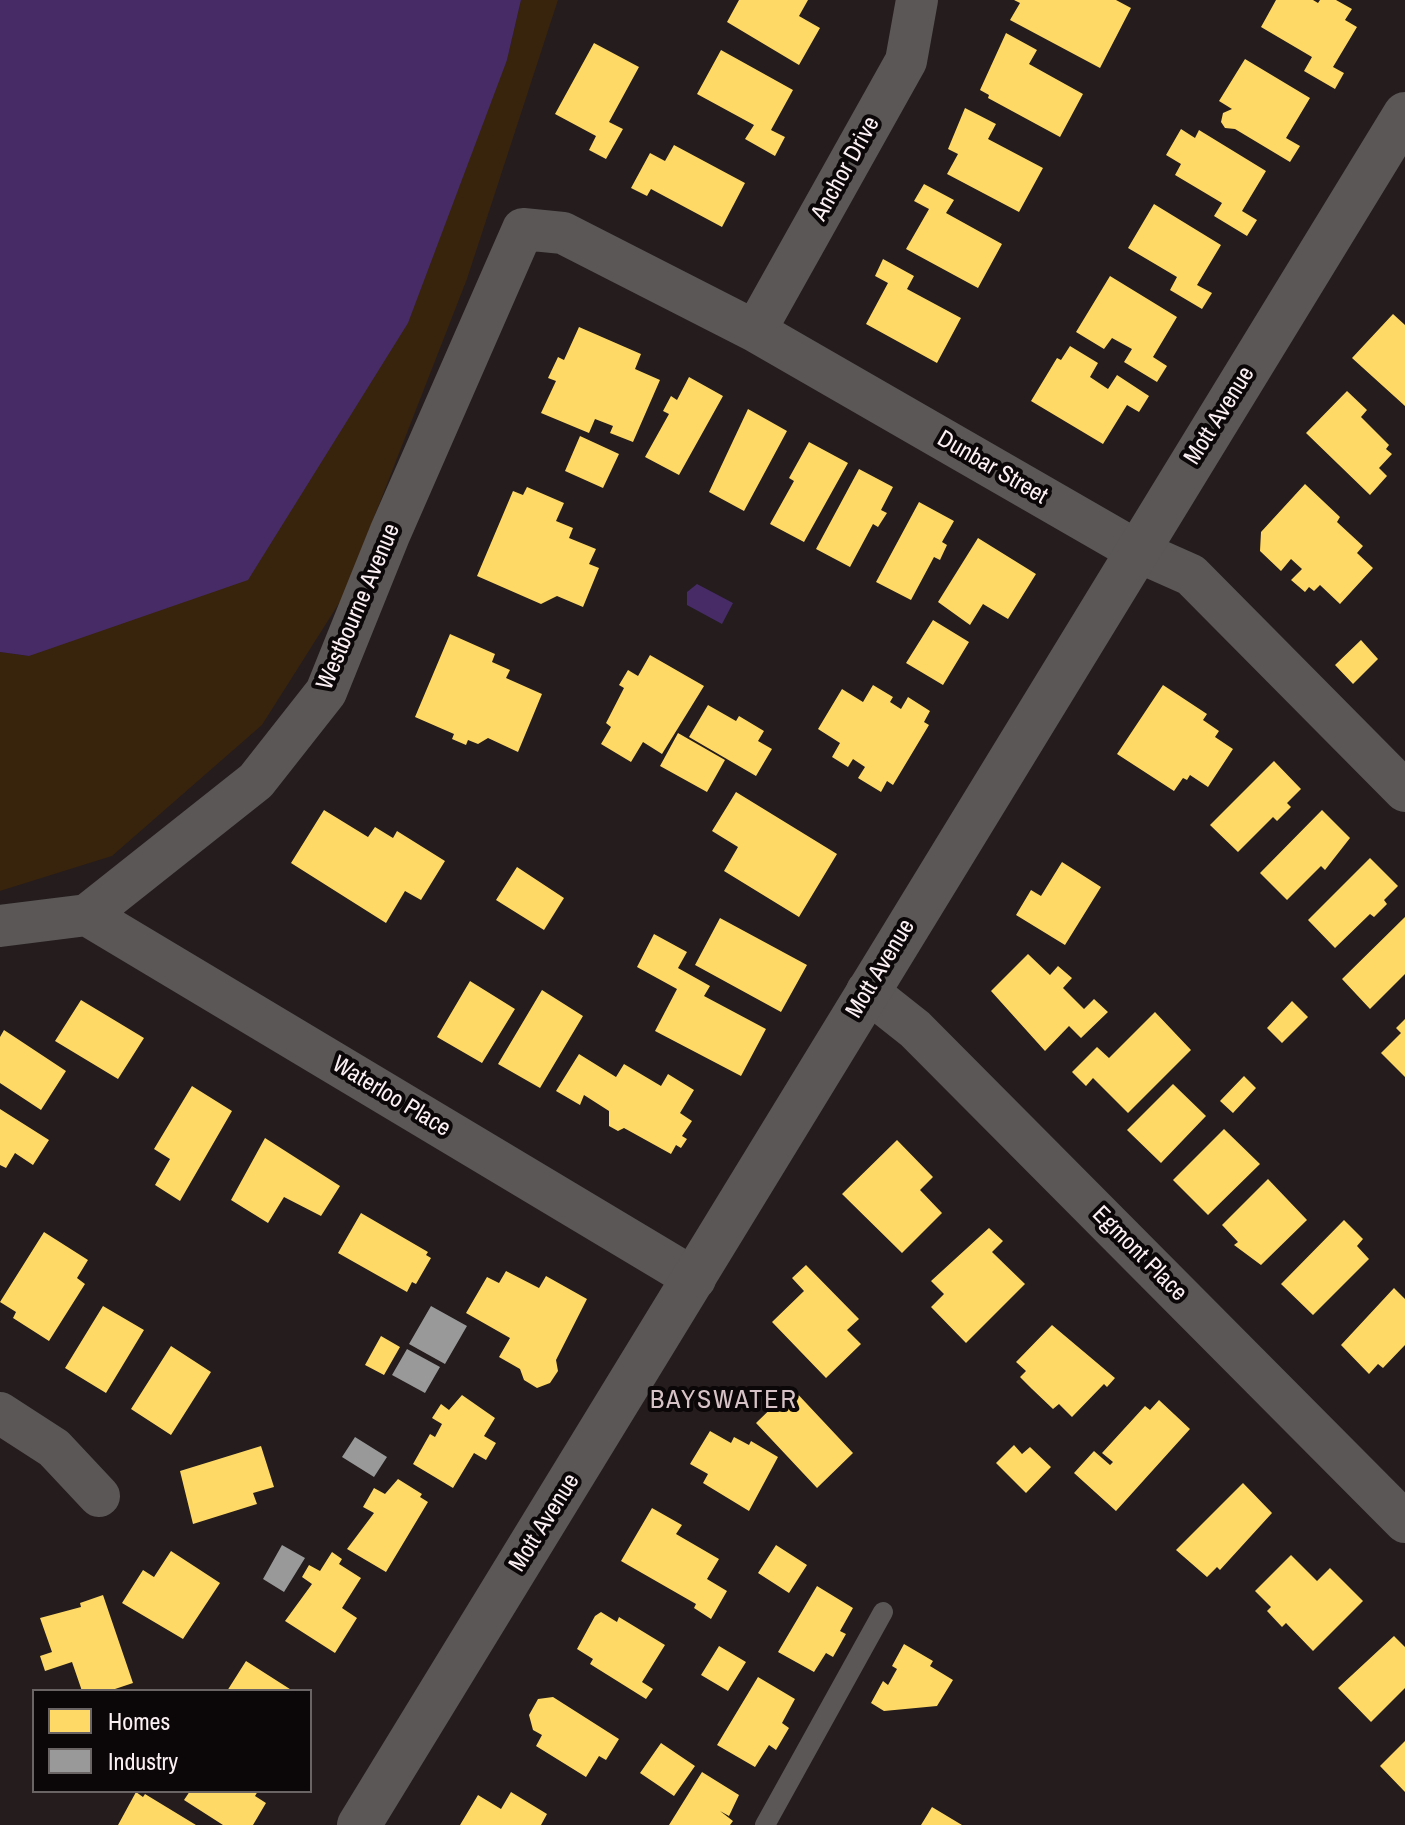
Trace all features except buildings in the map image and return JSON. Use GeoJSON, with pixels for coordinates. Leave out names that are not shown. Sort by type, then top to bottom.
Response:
{"type":"FeatureCollection","features":[{"type":"Feature","properties":{"kind":"street","name":"Anchor Drive"},"geometry":{"type":"LineString","coordinates":[[755,331],[906,61],[917,0]]}},
{"type":"Feature","properties":{"kind":"street","name":"Mott Avenue"},"geometry":{"type":"LineString","coordinates":[[359,1825],[1405,114]]}},
{"type":"Feature","properties":{"kind":"street","name":"Dunbar Street"},"geometry":{"type":"LineString","coordinates":[[523,229],[563,233],[755,331],[1137,551],[1191,575],[1405,791]]}},
{"type":"Feature","properties":{"kind":"street","name":"Westbourne Avenue"},"geometry":{"type":"LineString","coordinates":[[87,915],[256,781],[326,692],[390,533],[523,229]]}},
{"type":"Feature","properties":{"kind":"street"},"geometry":{"type":"LineString","coordinates":[[0,926],[87,915]]}},
{"type":"Feature","properties":{"kind":"street","name":"Waterloo Place"},"geometry":{"type":"LineString","coordinates":[[87,915],[695,1279]]}},
{"type":"Feature","properties":{"kind":"street","name":"Egmont Place"},"geometry":{"type":"LineString","coordinates":[[867,991],[915,1029],[1405,1522]]}},
{"type":"Feature","properties":{"kind":"street"},"geometry":{"type":"LineString","coordinates":[[0,1413],[54,1448],[99,1496]]}},
{"type":"Feature","properties":{"kind":"lane"},"geometry":{"type":"LineString","coordinates":[[765,1825],[883,1612]]}},
{"type":"Feature","properties":{"kind":"shaded area"},"geometry":{"type":"Polygon","coordinates":[[[0,0],[521,0],[507,60],[408,323],[248,580],[29,656],[0,652],[0,0]]]}},
{"type":"Feature","properties":{"kind":"shaded area"},"geometry":{"type":"Polygon","coordinates":[[[521,0],[558,0],[467,279],[343,597],[262,725],[112,856],[0,891],[0,652],[29,656],[507,60],[521,0]]]}},
{"type":"Feature","properties":{"kind":"shaded area"},"geometry":{"type":"Polygon","coordinates":[[[697,584],[733,603],[722,624],[687,605],[687,592],[697,584]]]}},
{"type":"Feature","properties":{"kind":"district","name":"BAYSWATER"},"geometry":{"type":"Point","coordinates":[724,1401]}}]}
